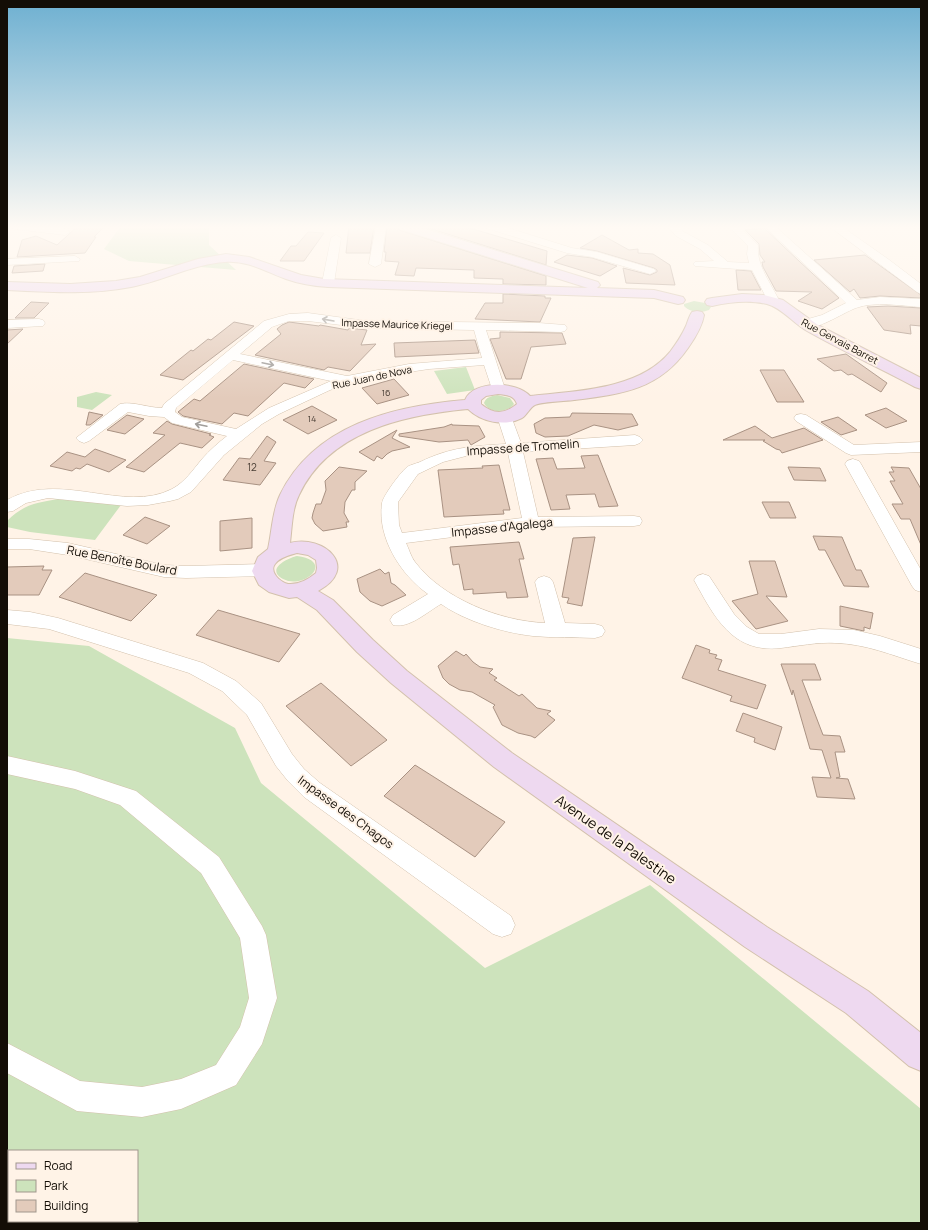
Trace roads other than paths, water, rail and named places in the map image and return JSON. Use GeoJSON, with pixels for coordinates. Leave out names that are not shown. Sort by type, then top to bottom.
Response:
{"type":"FeatureCollection","features":[{"type":"Feature","properties":{"kind":"main road"},"geometry":{"type":"LineString","coordinates":[[7,286],[85,289],[127,283]]}},
{"type":"Feature","properties":{"kind":"main road"},"geometry":{"type":"LineString","coordinates":[[339,283],[654,294],[695,299],[717,307],[714,313],[697,315],[680,311],[675,305],[695,299]]}},
{"type":"Feature","properties":{"kind":"main road"},"geometry":{"type":"LineString","coordinates":[[588,283],[606,290],[607,293]]}},
{"type":"Feature","properties":{"kind":"main road","name":"Rue Gervais Barret"},"geometry":{"type":"LineString","coordinates":[[695,299],[739,297],[762,299],[774,302],[785,308],[805,324],[921,384]]}},
{"type":"Feature","properties":{"kind":"main road"},"geometry":{"type":"LineString","coordinates":[[525,401],[602,392],[634,385],[643,381],[660,371],[674,357],[694,327],[697,315]]}},
{"type":"Feature","properties":{"kind":"main road"},"geometry":{"type":"LineString","coordinates":[[498,389],[519,394],[525,401],[526,405],[518,413],[504,416],[491,416],[479,412],[472,404],[472,399],[481,392],[498,389]]}},
{"type":"Feature","properties":{"kind":"main road"},"geometry":{"type":"LineString","coordinates":[[287,550],[281,524],[289,496],[303,470],[319,455],[337,441],[366,426],[426,408],[472,404]]}},
{"type":"Feature","properties":{"kind":"main road"},"geometry":{"type":"LineString","coordinates":[[287,550],[316,550],[327,559],[329,566],[328,572],[314,592],[290,590],[272,586],[266,581],[262,570],[265,562],[287,550]]}},
{"type":"Feature","properties":{"kind":"main road","name":"Avenue de la Palestine"},"geometry":{"type":"LineString","coordinates":[[314,592],[365,646],[399,677],[503,760],[756,937],[857,1002],[921,1054]]}},
{"type":"Feature","properties":{"kind":"street"},"geometry":{"type":"LineString","coordinates":[[764,283],[774,302]]}},
{"type":"Feature","properties":{"kind":"street"},"geometry":{"type":"LineString","coordinates":[[832,283],[854,304]]}},
{"type":"Feature","properties":{"kind":"street"},"geometry":{"type":"LineString","coordinates":[[913,283],[921,290]]}},
{"type":"Feature","properties":{"kind":"street"},"geometry":{"type":"LineString","coordinates":[[805,324],[826,318],[854,304],[880,301],[921,303]]}},
{"type":"Feature","properties":{"kind":"street","name":"Impasse Maurice Kriegel"},"geometry":{"type":"LineString","coordinates":[[168,413],[169,407],[173,402],[268,324],[285,318],[306,316],[350,324],[479,327],[503,325],[561,328]]}},
{"type":"Feature","properties":{"kind":"street"},"geometry":{"type":"LineString","coordinates":[[7,324],[39,323]]}},
{"type":"Feature","properties":{"kind":"street"},"geometry":{"type":"LineString","coordinates":[[479,327],[498,389]]}},
{"type":"Feature","properties":{"kind":"street"},"geometry":{"type":"LineString","coordinates":[[230,356],[348,381]]}},
{"type":"Feature","properties":{"kind":"street","name":"Rue Juan de Nova"},"geometry":{"type":"LineString","coordinates":[[7,507],[13,503],[33,496],[55,493],[122,501],[144,501],[165,498],[184,490],[196,479],[210,460],[239,434],[252,424],[281,407],[329,387],[348,381],[389,372],[438,364],[490,361]]}},
{"type":"Feature","properties":{"kind":"street"},"geometry":{"type":"LineString","coordinates":[[84,438],[125,407],[149,412],[168,413],[177,420],[239,434]]}},
{"type":"Feature","properties":{"kind":"street"},"geometry":{"type":"LineString","coordinates":[[504,416],[514,446],[531,522]]}},
{"type":"Feature","properties":{"kind":"street"},"geometry":{"type":"LineString","coordinates":[[801,418],[851,450],[921,447]]}},
{"type":"Feature","properties":{"kind":"street","name":"Impasse de Tromelin"},"geometry":{"type":"LineString","coordinates":[[594,632],[533,629],[498,622],[457,606],[423,582],[407,564],[394,539],[391,525],[390,502],[412,472],[438,459],[465,450],[635,440]]}},
{"type":"Feature","properties":{"kind":"street"},"geometry":{"type":"LineString","coordinates":[[853,464],[921,586]]}},
{"type":"Feature","properties":{"kind":"street","name":"Impasse d'Agalega"},"geometry":{"type":"LineString","coordinates":[[394,539],[531,522],[634,521]]}},
{"type":"Feature","properties":{"kind":"street","name":"Rue Benoîte Boulard"},"geometry":{"type":"LineString","coordinates":[[7,544],[29,544],[68,549],[164,571],[186,572],[262,570]]}},
{"type":"Feature","properties":{"kind":"street"},"geometry":{"type":"LineString","coordinates":[[703,580],[728,619],[742,633],[758,641],[781,642],[816,636],[854,637],[895,647],[921,657]]}},
{"type":"Feature","properties":{"kind":"street"},"geometry":{"type":"LineString","coordinates":[[544,582],[557,630]]}},
{"type":"Feature","properties":{"kind":"street"},"geometry":{"type":"LineString","coordinates":[[400,620],[441,595]]}},
{"type":"Feature","properties":{"kind":"street","name":"Impasse des Chagos"},"geometry":{"type":"LineString","coordinates":[[7,617],[30,619],[65,627],[196,668],[229,686],[254,710],[284,760],[296,775],[312,790],[502,925]]}},
{"type":"Feature","properties":{"kind":"street"},"geometry":{"type":"LineString","coordinates":[[7,765],[75,780],[128,798],[210,865],[253,935],[263,998],[252,1034],[226,1075],[181,1094],[142,1102],[78,1096],[7,1058]]}}]}
